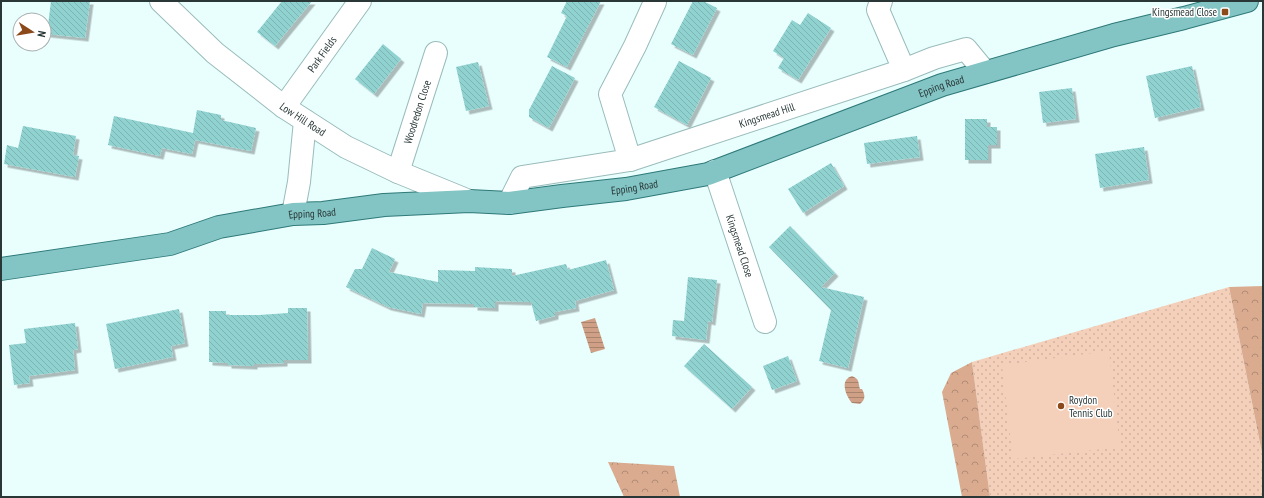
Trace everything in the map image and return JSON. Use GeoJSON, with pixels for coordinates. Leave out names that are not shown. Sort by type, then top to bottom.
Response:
{"type":"FeatureCollection","features":[{"type":"Feature","properties":{"kind":"main road","name":"Epping Road"},"geometry":{"type":"LineString","coordinates":[[1,269],[170,244],[219,227],[293,214],[323,213],[384,205],[468,201],[509,203],[626,189],[708,174],[942,85],[1114,35],[1247,1]]}},
{"type":"Feature","properties":{"kind":"street","name":"Low Hill Road"},"geometry":{"type":"LineString","coordinates":[[161,1],[215,53],[284,107],[305,121],[346,147],[398,172],[468,201]]}},
{"type":"Feature","properties":{"kind":"street","name":"Park Fields"},"geometry":{"type":"LineString","coordinates":[[284,107],[360,1]]}},
{"type":"Feature","properties":{"kind":"street"},"geometry":{"type":"LineString","coordinates":[[881,1],[878,10],[904,70]]}},
{"type":"Feature","properties":{"kind":"street"},"geometry":{"type":"LineString","coordinates":[[630,160],[610,94],[635,46],[655,2]]}},
{"type":"Feature","properties":{"kind":"street","name":"Kingsmead Hill"},"geometry":{"type":"LineString","coordinates":[[509,203],[522,177],[630,160],[904,70],[934,58],[966,49],[985,72]]}},
{"type":"Feature","properties":{"kind":"street","name":"Woodredon Close"},"geometry":{"type":"LineString","coordinates":[[398,172],[436,53]]}},
{"type":"Feature","properties":{"kind":"street"},"geometry":{"type":"LineString","coordinates":[[293,214],[299,182],[305,121]]}},
{"type":"Feature","properties":{"kind":"street","name":"Kingsmead Close"},"geometry":{"type":"LineString","coordinates":[[715,171],[765,322]]}},
{"type":"Feature","properties":{"kind":"shaded area"},"geometry":{"type":"Polygon","coordinates":[[[1229,287],[1263,458],[1263,497],[990,497],[972,362],[1229,287]]]}},
{"type":"Feature","properties":{"kind":"shaded area"},"geometry":{"type":"Polygon","coordinates":[[[595,318],[605,349],[591,353],[581,322],[595,318]]]}},
{"type":"Feature","properties":{"kind":"shaded area","name":"Roydon Tennis Club"},"geometry":{"type":"Polygon","coordinates":[[[1109,351],[1120,447],[1013,459],[1002,365],[1109,351]]]}},
{"type":"Feature","properties":{"kind":"shaded area"},"geometry":{"type":"Polygon","coordinates":[[[852,376],[858,380],[860,389],[862,389],[864,393],[864,399],[860,404],[852,403],[846,392],[846,381],[852,376]]]}},
{"type":"Feature","properties":{"kind":"green space"},"geometry":{"type":"Polygon","coordinates":[[[1263,286],[1263,458],[1229,287],[1263,286]]]}},
{"type":"Feature","properties":{"kind":"green space"},"geometry":{"type":"Polygon","coordinates":[[[972,362],[990,497],[962,497],[942,392],[951,373],[972,362]]]}},
{"type":"Feature","properties":{"kind":"green space"},"geometry":{"type":"Polygon","coordinates":[[[608,462],[674,466],[680,497],[624,497],[608,462]]]}},
{"type":"Feature","properties":{"kind":"building"},"geometry":{"type":"Polygon","coordinates":[[[51,1],[90,1],[85,38],[52,35],[52,12],[50,12],[51,1]]]}},
{"type":"Feature","properties":{"kind":"building"},"geometry":{"type":"Polygon","coordinates":[[[282,1],[312,1],[275,46],[257,32],[282,1]]]}},
{"type":"Feature","properties":{"kind":"building"},"geometry":{"type":"Polygon","coordinates":[[[567,1],[601,1],[567,67],[547,57],[567,16],[561,13],[567,1]]]}},
{"type":"Feature","properties":{"kind":"building"},"geometry":{"type":"Polygon","coordinates":[[[693,1],[703,1],[717,8],[693,55],[671,44],[693,1]]]}},
{"type":"Feature","properties":{"kind":"building"},"geometry":{"type":"Polygon","coordinates":[[[808,13],[831,28],[798,80],[778,68],[784,58],[773,51],[792,20],[800,25],[808,13]]]}},
{"type":"Feature","properties":{"kind":"building"},"geometry":{"type":"Polygon","coordinates":[[[383,44],[401,59],[374,94],[355,79],[383,44]]]}},
{"type":"Feature","properties":{"kind":"building"},"geometry":{"type":"Polygon","coordinates":[[[679,61],[711,78],[687,125],[654,107],[679,61]]]}},
{"type":"Feature","properties":{"kind":"building"},"geometry":{"type":"Polygon","coordinates":[[[478,62],[489,106],[466,111],[456,67],[478,62]]]}},
{"type":"Feature","properties":{"kind":"building"},"geometry":{"type":"Polygon","coordinates":[[[552,66],[575,78],[549,128],[529,117],[529,110],[552,66]]]}},
{"type":"Feature","properties":{"kind":"building"},"geometry":{"type":"Polygon","coordinates":[[[1192,66],[1201,107],[1155,118],[1146,76],[1192,66]]]}},
{"type":"Feature","properties":{"kind":"building"},"geometry":{"type":"Polygon","coordinates":[[[1072,88],[1076,119],[1043,123],[1039,92],[1072,88]]]}},
{"type":"Feature","properties":{"kind":"building"},"geometry":{"type":"Polygon","coordinates":[[[197,110],[221,115],[221,120],[256,128],[251,151],[195,140],[192,154],[162,148],[160,156],[108,145],[114,116],[193,133],[197,110]]]}},
{"type":"Feature","properties":{"kind":"building"},"geometry":{"type":"Polygon","coordinates":[[[965,119],[987,119],[987,127],[997,127],[997,145],[988,145],[988,160],[965,160],[965,119]]]}},
{"type":"Feature","properties":{"kind":"building"},"geometry":{"type":"Polygon","coordinates":[[[23,126],[76,136],[73,155],[79,156],[75,177],[4,164],[7,145],[18,148],[23,126]]]}},
{"type":"Feature","properties":{"kind":"building"},"geometry":{"type":"Polygon","coordinates":[[[917,136],[920,157],[867,164],[864,143],[917,136]]]}},
{"type":"Feature","properties":{"kind":"building"},"geometry":{"type":"Polygon","coordinates":[[[1144,147],[1149,180],[1100,188],[1095,154],[1144,147]]]}},
{"type":"Feature","properties":{"kind":"building"},"geometry":{"type":"Polygon","coordinates":[[[831,163],[844,186],[803,213],[788,189],[831,163]]]}},
{"type":"Feature","properties":{"kind":"building"},"geometry":{"type":"Polygon","coordinates":[[[790,226],[835,273],[821,287],[864,297],[848,368],[819,361],[831,310],[769,247],[790,226]]]}},
{"type":"Feature","properties":{"kind":"building"},"geometry":{"type":"Polygon","coordinates":[[[372,248],[395,259],[389,272],[438,282],[438,270],[475,271],[475,267],[512,269],[512,276],[566,264],[568,270],[606,260],[614,290],[575,301],[576,308],[555,312],[555,316],[536,321],[531,302],[495,301],[495,308],[474,307],[474,304],[423,303],[421,314],[388,307],[346,287],[355,269],[362,269],[372,248]]]}},
{"type":"Feature","properties":{"kind":"building"},"geometry":{"type":"Polygon","coordinates":[[[688,277],[717,280],[712,322],[708,321],[706,340],[672,336],[673,320],[684,321],[688,277]]]}},
{"type":"Feature","properties":{"kind":"building"},"geometry":{"type":"Polygon","coordinates":[[[288,308],[307,308],[308,360],[284,360],[284,363],[254,364],[254,366],[228,365],[228,363],[209,362],[209,311],[226,311],[226,315],[259,315],[288,313],[288,308]]]}},
{"type":"Feature","properties":{"kind":"building"},"geometry":{"type":"Polygon","coordinates":[[[179,309],[185,343],[171,346],[173,357],[115,369],[106,324],[179,309]]]}},
{"type":"Feature","properties":{"kind":"building"},"geometry":{"type":"Polygon","coordinates":[[[75,323],[78,349],[73,350],[75,370],[29,376],[30,383],[14,385],[9,345],[26,343],[24,329],[75,323]]]}},
{"type":"Feature","properties":{"kind":"building"},"geometry":{"type":"Polygon","coordinates":[[[704,344],[752,387],[732,409],[684,366],[704,344]]]}},
{"type":"Feature","properties":{"kind":"building"},"geometry":{"type":"Polygon","coordinates":[[[788,356],[797,381],[772,390],[763,366],[788,356]]]}},
{"type":"Feature","properties":{"kind":"place","name":"Kingsmead Close"},"geometry":{"type":"Point","coordinates":[1225,12]}},
{"type":"Feature","properties":{"kind":"place","name":"Roydon Tennis Club"},"geometry":{"type":"Point","coordinates":[1061,406]}}]}
